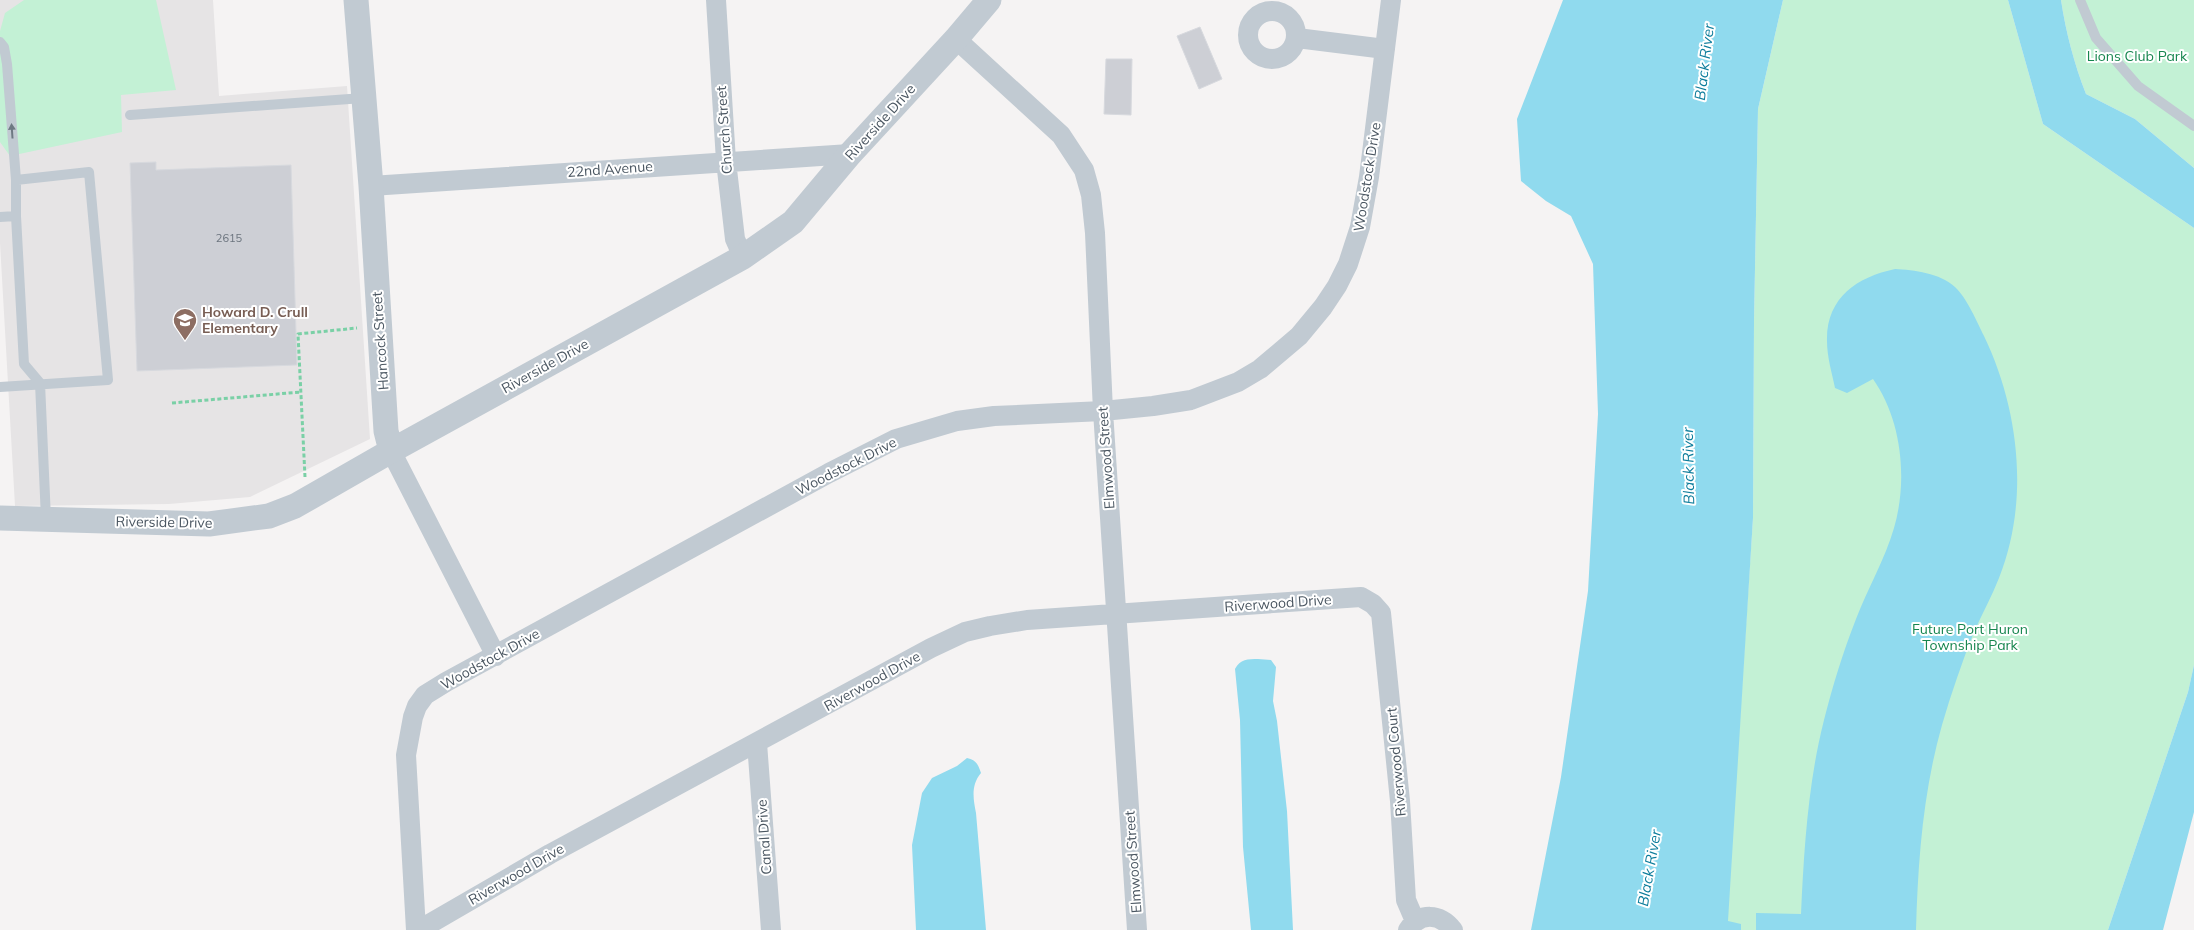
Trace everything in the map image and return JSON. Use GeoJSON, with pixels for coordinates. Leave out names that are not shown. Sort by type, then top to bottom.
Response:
{"type":"FeatureCollection","features":[{"type":"Feature","properties":{"kind":"street","name":"Hancock Street"},"geometry":{"type":"LineString","coordinates":[[356,0],[365,98],[386,432],[391,451],[496,656]]}},
{"type":"Feature","properties":{"kind":"street","name":"Church Street"},"geometry":{"type":"LineString","coordinates":[[716,0],[726,162],[735,239],[743,258]]}},
{"type":"Feature","properties":{"kind":"street","name":"Riverside Drive"},"geometry":{"type":"LineString","coordinates":[[0,518],[209,524],[269,516],[295,506],[391,451],[743,258],[793,222],[850,154],[956,39],[989,0]]}},
{"type":"Feature","properties":{"kind":"street","name":"Woodstock Drive"},"geometry":{"type":"LineString","coordinates":[[418,930],[406,755],[412,717],[417,706],[425,696],[446,682],[820,478],[896,439],[957,421],[994,416],[1103,411],[1191,400],[1238,382],[1280,354],[1299,336],[1324,307],[1338,286],[1348,264],[1360,227],[1369,177],[1391,0]]}},
{"type":"Feature","properties":{"kind":"street"},"geometry":{"type":"LineString","coordinates":[[1296,38],[1385,49]]}},
{"type":"Feature","properties":{"kind":"street","name":"Elmwood Street"},"geometry":{"type":"LineString","coordinates":[[956,39],[1061,135],[1084,170],[1091,195],[1095,233],[1103,411],[1137,930]]}},
{"type":"Feature","properties":{"kind":"street","name":"22nd Avenue"},"geometry":{"type":"LineString","coordinates":[[371,186],[850,154]]}},
{"type":"Feature","properties":{"kind":"street","name":"Riverwood Drive"},"geometry":{"type":"LineString","coordinates":[[418,930],[550,854],[931,648],[966,632],[1028,620],[1361,597],[1373,604]]}},
{"type":"Feature","properties":{"kind":"street","name":"Riverwood Court"},"geometry":{"type":"LineString","coordinates":[[1373,604],[1381,613],[1385,638],[1400,802],[1406,900],[1412,926],[1423,917],[1432,916],[1447,923],[1453,930]]}},
{"type":"Feature","properties":{"kind":"street","name":"Canal Drive"},"geometry":{"type":"LineString","coordinates":[[757,743],[771,930]]}},
{"type":"Feature","properties":{"kind":"lane"},"geometry":{"type":"LineString","coordinates":[[2080,0],[2096,38],[2138,86],[2194,126]]}},
{"type":"Feature","properties":{"kind":"lane"},"geometry":{"type":"LineString","coordinates":[[0,42],[4,47],[7,64],[16,180],[16,216],[24,364],[40,383],[46,520]]}},
{"type":"Feature","properties":{"kind":"lane"},"geometry":{"type":"LineString","coordinates":[[130,115],[365,98]]}},
{"type":"Feature","properties":{"kind":"lane"},"geometry":{"type":"LineString","coordinates":[[0,387],[108,380],[89,172],[16,180]]}},
{"type":"Feature","properties":{"kind":"lane"},"geometry":{"type":"LineString","coordinates":[[0,217],[16,216]]}},
{"type":"Feature","properties":{"kind":"path"},"geometry":{"type":"LineString","coordinates":[[305,478],[298,334],[357,328]]}},
{"type":"Feature","properties":{"kind":"path"},"geometry":{"type":"LineString","coordinates":[[172,403],[301,392]]}},
{"type":"Feature","properties":{"kind":"shaded area","name":"Howard D. Crull Elementary"},"geometry":{"type":"Polygon","coordinates":[[[0,0],[213,0],[219,96],[347,86],[370,439],[250,497],[169,504],[15,506],[0,243],[0,0]]]}},
{"type":"Feature","properties":{"kind":"green space"},"geometry":{"type":"Polygon","coordinates":[[[24,0],[156,0],[176,90],[121,95],[122,132],[10,156],[0,142],[0,31],[5,13],[24,0]]]}},
{"type":"Feature","properties":{"kind":"green space","name":"Future Port Huron Township Park"},"geometry":{"type":"Polygon","coordinates":[[[1783,0],[2008,0],[2043,124],[2194,228],[2194,665],[2188,692],[2108,930],[1726,930],[1753,518],[1758,109],[1783,0]]]}},
{"type":"Feature","properties":{"kind":"green space","name":"Lions Club Park"},"geometry":{"type":"Polygon","coordinates":[[[2061,0],[2194,0],[2194,168],[2135,119],[2086,94],[2071,48],[2061,0]]]}},
{"type":"Feature","properties":{"kind":"water","name":"Black River"},"geometry":{"type":"Polygon","coordinates":[[[1563,0],[1783,0],[1758,109],[1753,518],[1728,921],[1741,924],[1741,930],[1531,930],[1561,777],[1588,591],[1598,414],[1593,264],[1571,216],[1546,201],[1521,181],[1517,119],[1563,0]]]}},
{"type":"Feature","properties":{"kind":"water"},"geometry":{"type":"Polygon","coordinates":[[[2008,0],[2061,0],[2071,48],[2086,94],[2135,119],[2194,168],[2194,228],[2043,124],[2008,0]]]}},
{"type":"Feature","properties":{"kind":"water"},"geometry":{"type":"Polygon","coordinates":[[[1895,269],[1918,271],[1934,275],[1955,287],[1964,297],[1971,310],[1996,364],[2012,424],[2016,455],[2015,518],[2009,548],[1999,578],[1974,632],[1945,713],[1930,775],[1926,801],[1918,878],[1916,930],[1756,930],[1756,913],[1801,914],[1810,792],[1824,720],[1851,631],[1890,540],[1901,490],[1900,451],[1896,432],[1883,395],[1873,379],[1847,393],[1835,388],[1828,353],[1828,326],[1838,301],[1846,292],[1868,278],[1895,269]]]}},
{"type":"Feature","properties":{"kind":"water"},"geometry":{"type":"Polygon","coordinates":[[[1271,660],[1276,667],[1273,701],[1287,811],[1293,930],[1251,930],[1243,847],[1240,720],[1235,669],[1242,661],[1271,660]]]}},
{"type":"Feature","properties":{"kind":"water"},"geometry":{"type":"Polygon","coordinates":[[[2194,665],[2194,812],[2163,930],[2108,930],[2188,692],[2194,665]]]}},
{"type":"Feature","properties":{"kind":"water"},"geometry":{"type":"Polygon","coordinates":[[[967,758],[976,763],[981,773],[974,787],[974,797],[986,930],[916,930],[912,845],[922,793],[932,778],[957,766],[967,758]]]}},
{"type":"Feature","properties":{"kind":"building"},"geometry":{"type":"Polygon","coordinates":[[[1200,27],[1222,79],[1199,89],[1177,36],[1200,27]]]}},
{"type":"Feature","properties":{"kind":"building"},"geometry":{"type":"Polygon","coordinates":[[[1106,59],[1132,59],[1131,115],[1104,114],[1106,59]]]}},
{"type":"Feature","properties":{"kind":"building"},"geometry":{"type":"Polygon","coordinates":[[[156,162],[156,170],[291,165],[297,365],[137,371],[130,163],[156,162]]]}},
{"type":"Feature","properties":{"kind":"place","name":"Howard D. Crull Elementary"},"geometry":{"type":"Point","coordinates":[185,341]}}]}
